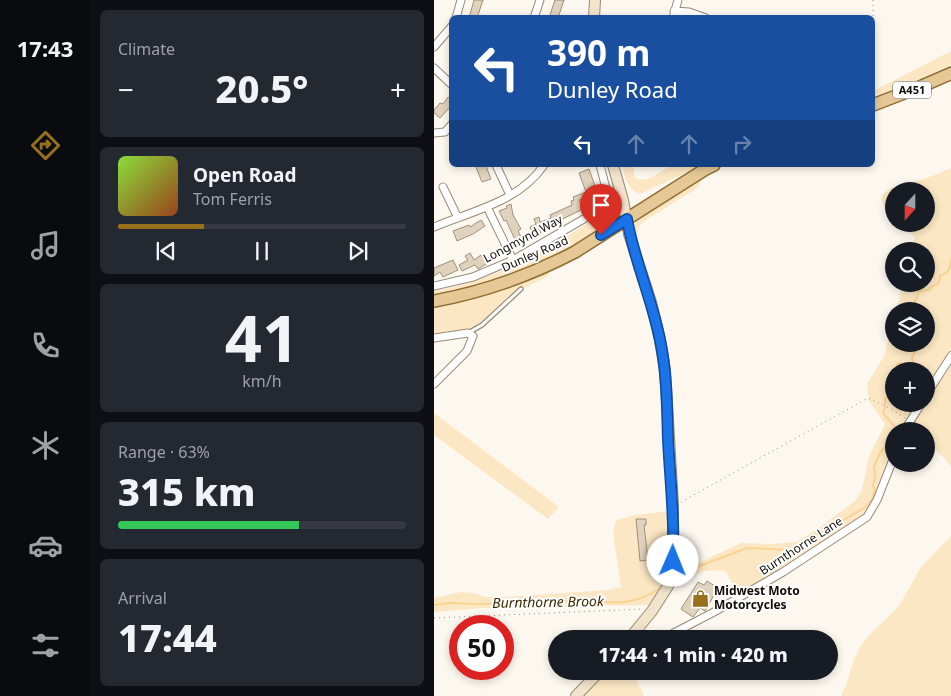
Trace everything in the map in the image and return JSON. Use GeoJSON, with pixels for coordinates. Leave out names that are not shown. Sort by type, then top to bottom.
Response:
{"type":"FeatureCollection","features":[{"type":"Feature","properties":{"kind":"main road"},"geometry":{"type":"LineString","coordinates":[[594,15],[595,0]]}},
{"type":"Feature","properties":{"kind":"main road","name":"A451"},"geometry":{"type":"LineString","coordinates":[[875,104],[951,73]]}},
{"type":"Feature","properties":{"kind":"main road"},"geometry":{"type":"LineString","coordinates":[[613,167],[627,219],[629,234],[651,302],[660,340],[665,370],[673,505],[673,552],[671,572],[666,590],[636,630]]}},
{"type":"Feature","properties":{"kind":"main road","name":"Dunley Road"},"geometry":{"type":"LineString","coordinates":[[434,301],[470,293],[534,272],[575,252],[710,167]]}},
{"type":"Feature","properties":{"kind":"main road"},"geometry":{"type":"LineString","coordinates":[[576,696],[591,680]]}},
{"type":"Feature","properties":{"kind":"street"},"geometry":{"type":"LineString","coordinates":[[457,15],[461,0]]}},
{"type":"Feature","properties":{"kind":"street"},"geometry":{"type":"LineString","coordinates":[[535,15],[540,0]]}},
{"type":"Feature","properties":{"kind":"street"},"geometry":{"type":"LineString","coordinates":[[678,0],[674,14],[689,12],[698,15]]}},
{"type":"Feature","properties":{"kind":"street"},"geometry":{"type":"LineString","coordinates":[[434,47],[449,30]]}},
{"type":"Feature","properties":{"kind":"street"},"geometry":{"type":"LineString","coordinates":[[434,68],[449,82]]}},
{"type":"Feature","properties":{"kind":"street"},"geometry":{"type":"LineString","coordinates":[[434,133],[445,132],[449,127]]}},
{"type":"Feature","properties":{"kind":"street"},"geometry":{"type":"LineString","coordinates":[[497,167],[510,195]]}},
{"type":"Feature","properties":{"kind":"street"},"geometry":{"type":"LineString","coordinates":[[434,226],[487,207],[510,195],[528,183],[542,167]]}},
{"type":"Feature","properties":{"kind":"street","name":"Longmynd Way"},"geometry":{"type":"LineString","coordinates":[[434,286],[473,276],[513,260],[605,206],[609,200],[609,194],[601,167]]}},
{"type":"Feature","properties":{"kind":"street"},"geometry":{"type":"LineString","coordinates":[[444,187],[458,218]]}},
{"type":"Feature","properties":{"kind":"street"},"geometry":{"type":"LineString","coordinates":[[487,207],[513,260]]}},
{"type":"Feature","properties":{"kind":"street"},"geometry":{"type":"LineString","coordinates":[[434,338],[468,333],[473,336],[469,348],[434,384]]}},
{"type":"Feature","properties":{"kind":"street"},"geometry":{"type":"LineString","coordinates":[[935,381],[951,355]]}},
{"type":"Feature","properties":{"kind":"street","name":"Burnthorne Lane"},"geometry":{"type":"LineString","coordinates":[[679,630],[760,586],[867,517],[877,500],[888,472]]}},
{"type":"Feature","properties":{"kind":"lane"},"geometry":{"type":"LineString","coordinates":[[468,333],[482,325],[521,289]]}},
{"type":"Feature","properties":{"kind":"path"},"geometry":{"type":"LineString","coordinates":[[873,0],[873,15]]}},
{"type":"Feature","properties":{"kind":"path"},"geometry":{"type":"LineString","coordinates":[[673,505],[868,398],[900,414],[907,422]]}},
{"type":"Feature","properties":{"kind":"path"},"geometry":{"type":"LineString","coordinates":[[434,618],[646,609],[652,611]]}},
{"type":"Feature","properties":{"kind":"shaded area"},"geometry":{"type":"Polygon","coordinates":[[[951,51],[951,65],[875,99],[875,90],[951,51]]]}},
{"type":"Feature","properties":{"kind":"shaded area"},"geometry":{"type":"Polygon","coordinates":[[[623,167],[633,167],[635,178],[645,179],[669,167],[698,167],[640,194],[629,186],[623,167]]]}},
{"type":"Feature","properties":{"kind":"shaded area"},"geometry":{"type":"Polygon","coordinates":[[[951,168],[951,347],[935,376],[935,362],[885,362],[885,412],[912,412],[906,422],[885,422],[885,424],[869,401],[867,384],[885,352],[935,352],[935,302],[898,302],[901,292],[935,292],[935,242],[914,242],[915,237],[908,232],[935,232],[935,182],[912,182],[951,168]]]}},
{"type":"Feature","properties":{"kind":"shaded area"},"geometry":{"type":"Polygon","coordinates":[[[702,179],[699,187],[643,222],[639,227],[636,240],[632,230],[637,219],[668,198],[702,179]]]}},
{"type":"Feature","properties":{"kind":"shaded area"},"geometry":{"type":"Polygon","coordinates":[[[616,190],[620,205],[616,218],[557,255],[512,276],[434,297],[434,291],[481,279],[525,260],[567,237],[607,211],[613,204],[616,190]]]}},
{"type":"Feature","properties":{"kind":"shaded area"},"geometry":{"type":"Polygon","coordinates":[[[885,192],[885,208],[881,198],[885,192]]]}},
{"type":"Feature","properties":{"kind":"shaded area"},"geometry":{"type":"Polygon","coordinates":[[[550,272],[548,276],[523,289],[519,288],[488,317],[474,326],[458,332],[434,335],[434,304],[497,289],[550,272]]]}},
{"type":"Feature","properties":{"kind":"shaded area"},"geometry":{"type":"Polygon","coordinates":[[[951,361],[951,466],[935,449],[935,422],[913,422],[919,412],[935,412],[935,386],[951,361]]]}},
{"type":"Feature","properties":{"kind":"shaded area"},"geometry":{"type":"Polygon","coordinates":[[[434,413],[559,507],[548,519],[434,435],[434,413]]]}},
{"type":"Feature","properties":{"kind":"shaded area"},"geometry":{"type":"Polygon","coordinates":[[[885,424],[885,472],[876,497],[865,515],[778,572],[740,595],[725,571],[705,572],[673,584],[677,556],[680,564],[679,572],[741,543],[772,544],[796,542],[816,530],[855,501],[862,490],[869,456],[885,424]]]}},
{"type":"Feature","properties":{"kind":"shaded area"},"geometry":{"type":"Polygon","coordinates":[[[669,511],[669,562],[664,583],[651,605],[484,608],[434,612],[434,598],[461,592],[474,593],[485,597],[507,597],[607,590],[621,587],[613,533],[616,520],[635,515],[669,511]]]}},
{"type":"Feature","properties":{"kind":"shaded area"},"geometry":{"type":"Polygon","coordinates":[[[951,536],[951,696],[841,696],[861,645],[899,606],[921,567],[951,536]]]}},
{"type":"Feature","properties":{"kind":"shaded area"},"geometry":{"type":"Polygon","coordinates":[[[597,680],[636,680],[644,696],[582,696],[597,680]]]}},
{"type":"Feature","properties":{"kind":"building"},"geometry":{"type":"Polygon","coordinates":[[[474,0],[483,0],[478,15],[470,15],[474,0]]]}},
{"type":"Feature","properties":{"kind":"building"},"geometry":{"type":"Polygon","coordinates":[[[555,0],[564,0],[559,15],[550,15],[555,0]]]}},
{"type":"Feature","properties":{"kind":"building"},"geometry":{"type":"Polygon","coordinates":[[[449,98],[449,108],[440,118],[434,113],[434,110],[440,103],[443,104],[449,98]]]}},
{"type":"Feature","properties":{"kind":"building"},"geometry":{"type":"Polygon","coordinates":[[[476,167],[486,167],[491,179],[482,182],[476,167]]]}},
{"type":"Feature","properties":{"kind":"building"},"geometry":{"type":"Polygon","coordinates":[[[589,169],[600,200],[597,201],[598,203],[591,206],[588,197],[579,200],[583,209],[540,230],[541,233],[534,236],[530,227],[536,224],[534,219],[539,217],[540,222],[551,218],[550,215],[572,205],[573,197],[586,192],[579,173],[589,169]]]}},
{"type":"Feature","properties":{"kind":"building"},"geometry":{"type":"Polygon","coordinates":[[[511,204],[513,215],[521,229],[518,231],[523,241],[517,244],[506,220],[504,221],[499,211],[511,204]]]}},
{"type":"Feature","properties":{"kind":"building"},"geometry":{"type":"Polygon","coordinates":[[[481,220],[485,226],[457,241],[453,231],[469,225],[470,227],[481,220]]]}},
{"type":"Feature","properties":{"kind":"building"},"geometry":{"type":"Polygon","coordinates":[[[470,253],[474,260],[481,255],[484,259],[489,257],[491,261],[478,269],[475,265],[462,271],[459,265],[468,260],[465,256],[470,253]]]}},
{"type":"Feature","properties":{"kind":"building"},"geometry":{"type":"Polygon","coordinates":[[[453,260],[458,270],[443,277],[440,272],[434,276],[434,268],[453,260]]]}},
{"type":"Feature","properties":{"kind":"building"},"geometry":{"type":"Polygon","coordinates":[[[636,519],[646,519],[646,525],[644,525],[648,560],[640,561],[636,519]]]}},
{"type":"Feature","properties":{"kind":"building","name":"Midwest Moto Motorcycles"},"geometry":{"type":"Polygon","coordinates":[[[707,581],[718,588],[705,611],[700,608],[693,617],[681,609],[698,582],[704,585],[707,581]]]}},
{"type":"Feature","properties":{"kind":"waterway","name":"Burnthorne Brook"},"geometry":{"type":"LineString","coordinates":[[915,302],[919,291],[930,290],[931,287],[939,283],[940,276],[948,272],[952,256]]}},
{"type":"Feature","properties":{"kind":"waterway","name":"Burnthorne Brook"},"geometry":{"type":"LineString","coordinates":[[913,362],[912,357],[915,352]]}},
{"type":"Feature","properties":{"kind":"waterway","name":"Burnthorne Brook"},"geometry":{"type":"LineString","coordinates":[[885,406],[883,413],[891,422]]}},
{"type":"Feature","properties":{"kind":"waterway","name":"Burnthorne Brook"},"geometry":{"type":"LineString","coordinates":[[675,578],[689,570],[747,548],[788,550],[795,548],[811,535],[832,530],[842,521],[867,506],[872,499],[875,490],[873,485],[875,478],[874,467],[885,447]]}},
{"type":"Feature","properties":{"kind":"waterway","name":"Burnthorne Brook"},"geometry":{"type":"LineString","coordinates":[[434,605],[588,600],[625,602],[641,598],[659,589]]}},
{"type":"Feature","properties":{"kind":"place","name":"Midwest Moto Motorcycles"},"geometry":{"type":"Point","coordinates":[700,598]}},
{"type":"Feature","properties":{"kind":"route"},"geometry":{"type":"LineString","coordinates":[[601,235],[627,219],[629,234],[651,302],[660,340],[665,370],[673,505],[673,561]]}}]}
